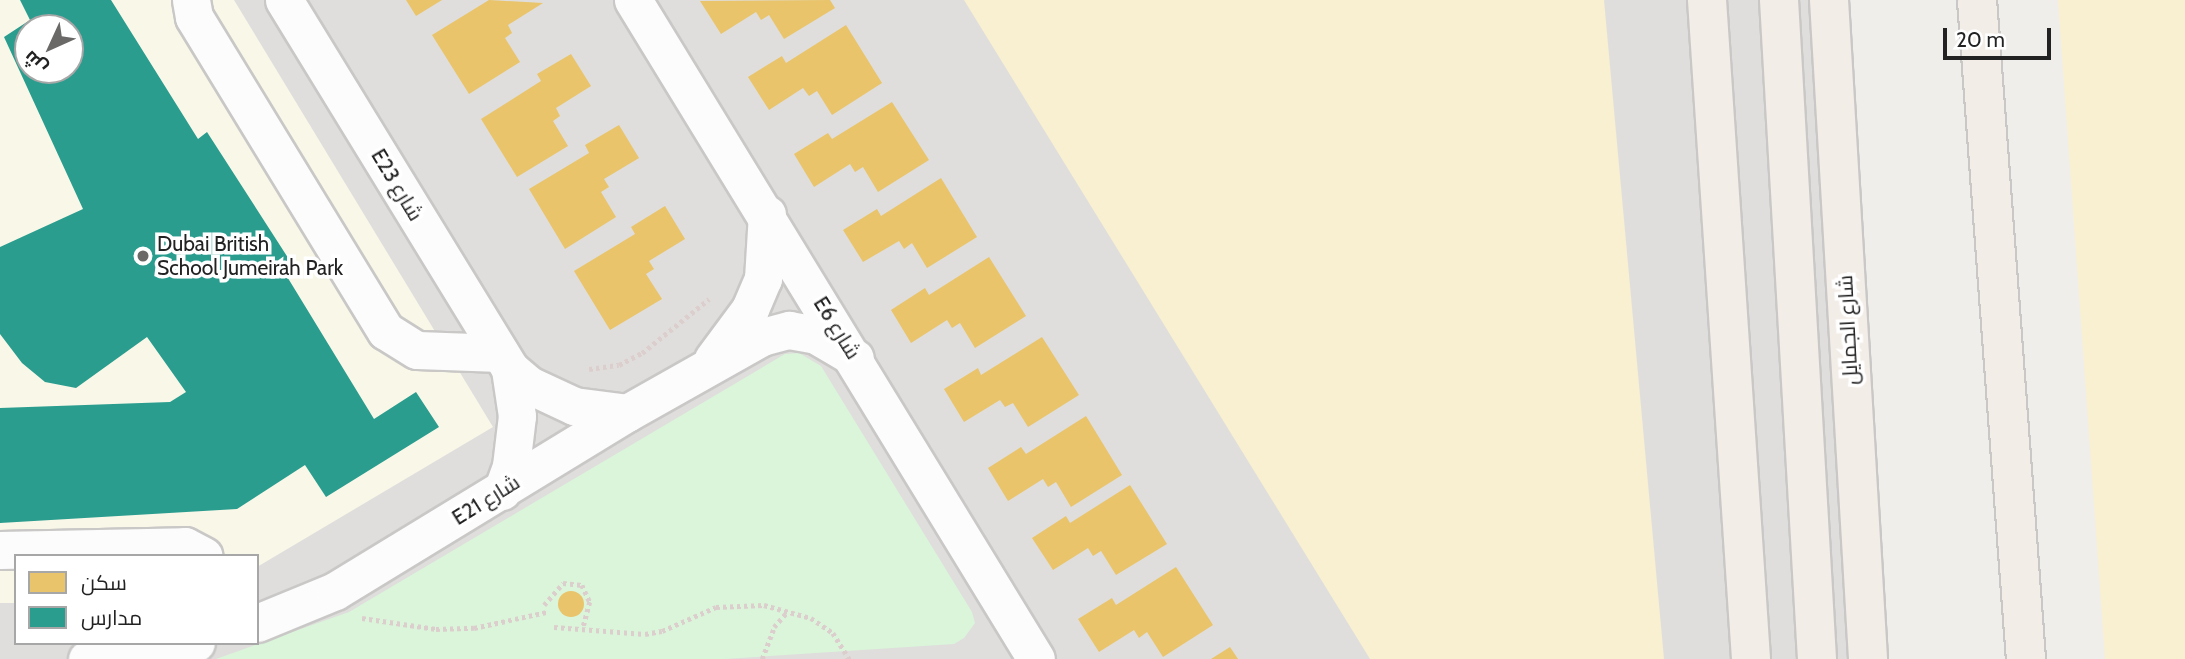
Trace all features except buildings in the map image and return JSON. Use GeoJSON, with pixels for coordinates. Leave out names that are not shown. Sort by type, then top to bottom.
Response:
{"type":"FeatureCollection","features":[{"type":"Feature","properties":{"kind":"main road"},"geometry":{"type":"LineString","coordinates":[[1707,0],[1751,659]]}},
{"type":"Feature","properties":{"kind":"main road"},"geometry":{"type":"LineString","coordinates":[[1779,0],[1817,659]]}},
{"type":"Feature","properties":{"kind":"main road","name":"شارع الجمايل"},"geometry":{"type":"LineString","coordinates":[[1829,0],[1868,659]]}},
{"type":"Feature","properties":{"kind":"main road"},"geometry":{"type":"LineString","coordinates":[[1988,0],[1977,12],[2026,659]]}},
{"type":"Feature","properties":{"kind":"street"},"geometry":{"type":"LineString","coordinates":[[191,0],[194,17],[386,331],[417,350],[505,361]]}},
{"type":"Feature","properties":{"kind":"street","name":"E23 شارع"},"geometry":{"type":"LineString","coordinates":[[284,0],[505,361],[529,385],[574,406],[627,413]]}},
{"type":"Feature","properties":{"kind":"street","name":"E6 شارع"},"geometry":{"type":"LineString","coordinates":[[633,0],[856,359],[1037,659]]}},
{"type":"Feature","properties":{"kind":"street","name":"E21 شارع"},"geometry":{"type":"LineString","coordinates":[[708,365],[750,309],[763,279],[766,214]]}},
{"type":"Feature","properties":{"kind":"street","name":"E21 شارع"},"geometry":{"type":"LineString","coordinates":[[259,622],[335,591],[627,413],[762,337],[789,330],[816,335],[856,359]]}},
{"type":"Feature","properties":{"kind":"street","name":"E23 شارع"},"geometry":{"type":"LineString","coordinates":[[502,491],[511,466],[517,416],[505,361]]}},
{"type":"Feature","properties":{"kind":"street"},"geometry":{"type":"LineString","coordinates":[[0,550],[185,546],[200,554]]}},
{"type":"Feature","properties":{"kind":"street"},"geometry":{"type":"LineString","coordinates":[[87,659],[182,645]]}},
{"type":"Feature","properties":{"kind":"path"},"geometry":{"type":"LineString","coordinates":[[582,370],[619,365],[642,354],[716,293]]}},
{"type":"Feature","properties":{"kind":"path"},"geometry":{"type":"LineString","coordinates":[[544,605],[563,583],[582,585],[590,602],[583,629]]}},
{"type":"Feature","properties":{"kind":"path"},"geometry":{"type":"LineString","coordinates":[[335,591],[349,612],[399,625],[474,628],[547,612]]}},
{"type":"Feature","properties":{"kind":"path"},"geometry":{"type":"LineString","coordinates":[[554,627],[662,631],[716,607],[740,603],[811,618],[833,632],[849,659]]}},
{"type":"Feature","properties":{"kind":"path"},"geometry":{"type":"LineString","coordinates":[[762,659],[774,627],[787,612]]}},
{"type":"Feature","properties":{"kind":"shaded area"},"geometry":{"type":"Polygon","coordinates":[[[0,0],[1832,0],[1874,659],[0,659],[0,0]]]}},
{"type":"Feature","properties":{"kind":"shaded area"},"geometry":{"type":"Polygon","coordinates":[[[0,0],[234,0],[493,427],[259,566],[259,554],[14,554],[14,603],[0,603],[0,0]]]}},
{"type":"Feature","properties":{"kind":"sand"},"geometry":{"type":"Polygon","coordinates":[[[964,0],[1604,0],[1664,659],[1370,659],[964,0]]]}},
{"type":"Feature","properties":{"kind":"sand"},"geometry":{"type":"Polygon","coordinates":[[[2058,0],[2185,0],[2185,659],[2105,659],[2058,0]]]}},
{"type":"Feature","properties":{"kind":"green space"},"geometry":{"type":"Polygon","coordinates":[[[799,353],[821,366],[972,612],[975,623],[964,638],[954,644],[725,659],[216,659],[349,612],[785,354],[799,353]]]}},
{"type":"Feature","properties":{"kind":"place","name":"Dubai British School Jumeirah Park"},"geometry":{"type":"Point","coordinates":[143,256]}}]}
